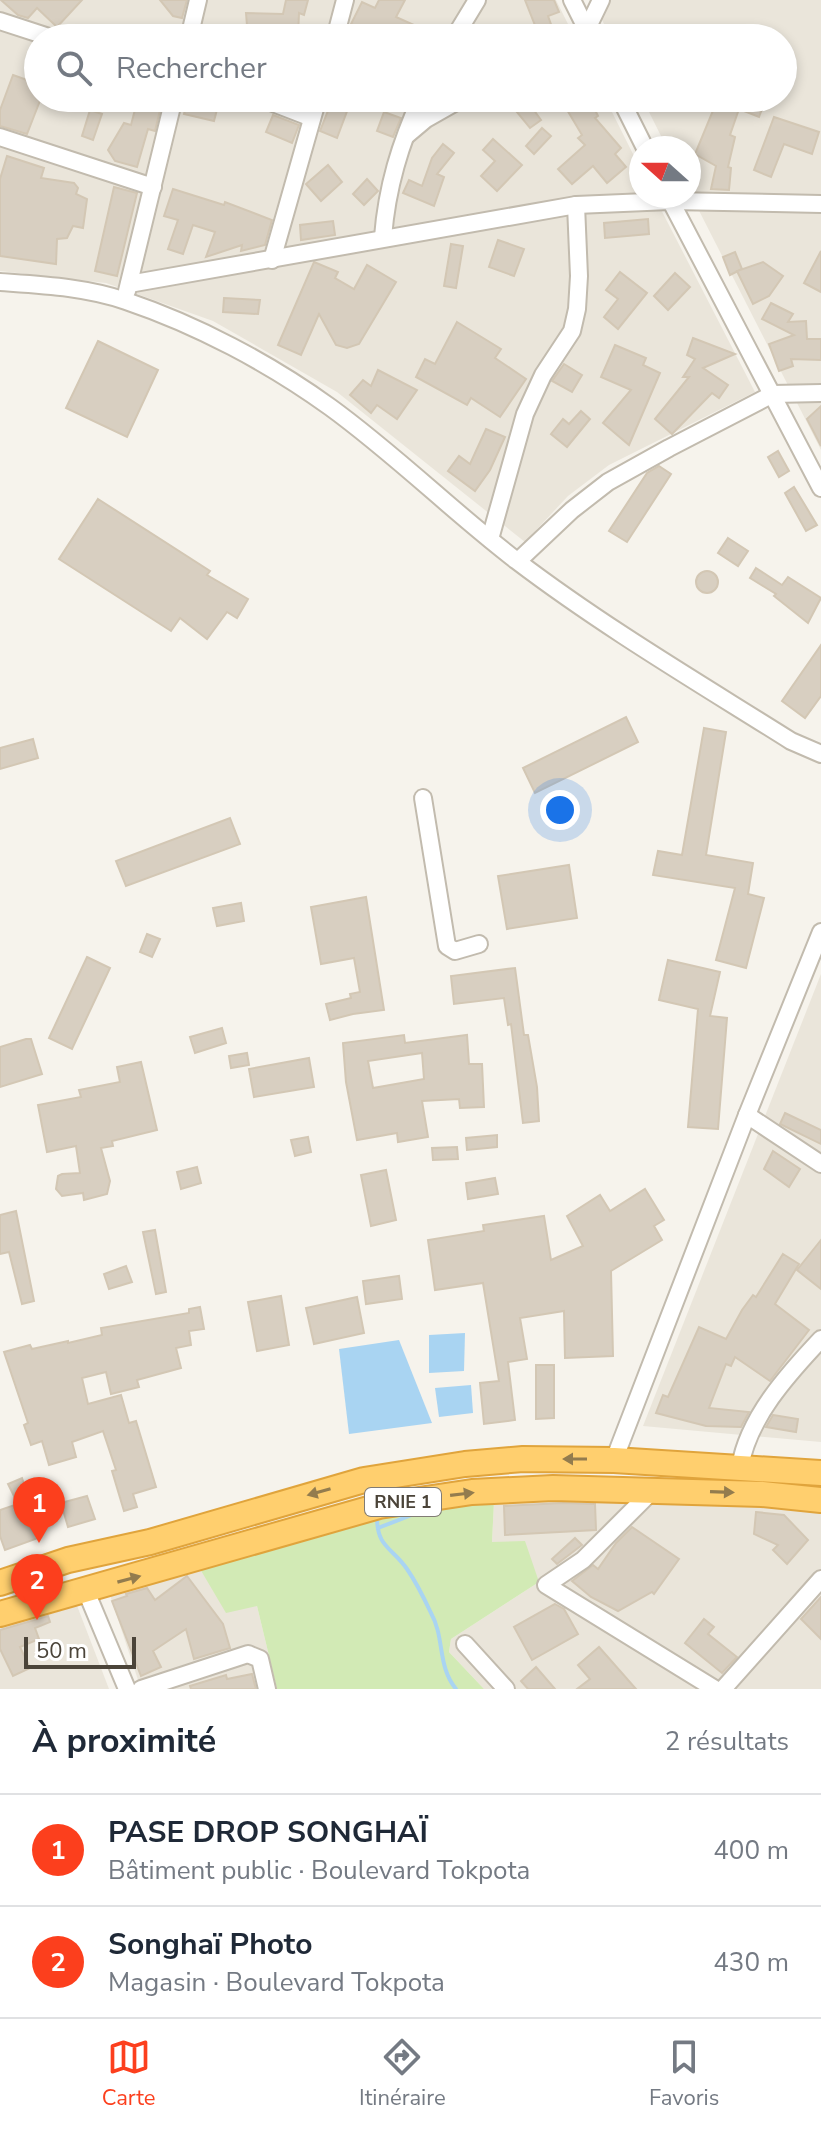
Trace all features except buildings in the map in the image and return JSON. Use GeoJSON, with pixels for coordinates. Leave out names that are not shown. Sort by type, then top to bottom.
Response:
{"type":"FeatureCollection","features":[{"type":"Feature","properties":{"kind":"highway","name":"RNIE 1"},"geometry":{"type":"LineString","coordinates":[[0,1583],[68,1560],[150,1542],[364,1480],[465,1464],[523,1459],[614,1460],[821,1473]]}},
{"type":"Feature","properties":{"kind":"highway","name":"RNIE 1"},"geometry":{"type":"LineString","coordinates":[[0,1614],[379,1506],[405,1502],[502,1489],[653,1490],[762,1494],[821,1500]]}},
{"type":"Feature","properties":{"kind":"street"},"geometry":{"type":"LineString","coordinates":[[192,24],[198,0]]}},
{"type":"Feature","properties":{"kind":"street"},"geometry":{"type":"LineString","coordinates":[[339,24],[345,0]]}},
{"type":"Feature","properties":{"kind":"street"},"geometry":{"type":"LineString","coordinates":[[462,24],[477,0]]}},
{"type":"Feature","properties":{"kind":"street"},"geometry":{"type":"LineString","coordinates":[[572,0],[584,24]]}},
{"type":"Feature","properties":{"kind":"street"},"geometry":{"type":"LineString","coordinates":[[593,24],[601,0]]}},
{"type":"Feature","properties":{"kind":"street"},"geometry":{"type":"LineString","coordinates":[[0,21],[24,29]]}},
{"type":"Feature","properties":{"kind":"street"},"geometry":{"type":"LineString","coordinates":[[127,292],[171,112]]}},
{"type":"Feature","properties":{"kind":"street"},"geometry":{"type":"LineString","coordinates":[[296,112],[312,118]]}},
{"type":"Feature","properties":{"kind":"street"},"geometry":{"type":"LineString","coordinates":[[272,260],[314,112]]}},
{"type":"Feature","properties":{"kind":"street"},"geometry":{"type":"LineString","coordinates":[[383,237],[390,182],[415,112]]}},
{"type":"Feature","properties":{"kind":"street"},"geometry":{"type":"LineString","coordinates":[[403,139],[438,112]]}},
{"type":"Feature","properties":{"kind":"street"},"geometry":{"type":"LineString","coordinates":[[627,112],[639,136]]}},
{"type":"Feature","properties":{"kind":"street"},"geometry":{"type":"LineString","coordinates":[[0,137],[153,187]]}},
{"type":"Feature","properties":{"kind":"street"},"geometry":{"type":"LineString","coordinates":[[701,199],[821,204]]}},
{"type":"Feature","properties":{"kind":"street"},"geometry":{"type":"LineString","coordinates":[[0,282],[127,292],[383,237],[576,205],[629,201]]}},
{"type":"Feature","properties":{"kind":"street"},"geometry":{"type":"LineString","coordinates":[[490,539],[525,414],[543,375],[572,331],[579,276],[576,205]]}},
{"type":"Feature","properties":{"kind":"street"},"geometry":{"type":"LineString","coordinates":[[674,208],[821,488]]}},
{"type":"Feature","properties":{"kind":"street"},"geometry":{"type":"LineString","coordinates":[[127,292],[265,366],[329,406],[490,539],[600,620],[791,741],[821,754]]}},
{"type":"Feature","properties":{"kind":"street"},"geometry":{"type":"LineString","coordinates":[[518,561],[572,510],[608,482],[773,394],[821,393]]}},
{"type":"Feature","properties":{"kind":"street"},"geometry":{"type":"LineString","coordinates":[[423,798],[447,946],[455,951],[479,944]]}},
{"type":"Feature","properties":{"kind":"street"},"geometry":{"type":"LineString","coordinates":[[614,1460],[821,932]]}},
{"type":"Feature","properties":{"kind":"street"},"geometry":{"type":"LineString","coordinates":[[747,1115],[821,1164]]}},
{"type":"Feature","properties":{"kind":"street"},"geometry":{"type":"LineString","coordinates":[[740,1467],[743,1452],[756,1424],[793,1368],[821,1339]]}},
{"type":"Feature","properties":{"kind":"street"},"geometry":{"type":"LineString","coordinates":[[653,1490],[583,1560],[546,1585],[715,1689]]}},
{"type":"Feature","properties":{"kind":"street"},"geometry":{"type":"LineString","coordinates":[[723,1689],[821,1579]]}},
{"type":"Feature","properties":{"kind":"street"},"geometry":{"type":"LineString","coordinates":[[86,1591],[127,1689]]}},
{"type":"Feature","properties":{"kind":"street"},"geometry":{"type":"LineString","coordinates":[[465,1644],[506,1689]]}},
{"type":"Feature","properties":{"kind":"street"},"geometry":{"type":"LineString","coordinates":[[141,1689],[248,1654],[260,1659],[267,1689]]}},
{"type":"Feature","properties":{"kind":"shaded area"},"geometry":{"type":"Polygon","coordinates":[[[0,0],[556,0],[568,24],[24,24],[24,112],[612,112],[629,146],[629,208],[660,208],[755,392],[609,465],[568,496],[525,542],[337,392],[213,321],[106,283],[0,271],[0,0]]]}},
{"type":"Feature","properties":{"kind":"shaded area"},"geometry":{"type":"Polygon","coordinates":[[[592,0],[821,0],[821,450],[698,208],[701,208],[701,136],[661,136],[649,112],[797,112],[797,24],[604,24],[592,0]]]}},
{"type":"Feature","properties":{"kind":"shaded area"},"geometry":{"type":"Polygon","coordinates":[[[821,974],[821,1442],[643,1426],[821,974]]]}},
{"type":"Feature","properties":{"kind":"shaded area"},"geometry":{"type":"Polygon","coordinates":[[[614,1498],[821,1505],[821,1689],[484,1689],[449,1652],[451,1639],[539,1582],[492,1542],[494,1502],[614,1498]]]}},
{"type":"Feature","properties":{"kind":"shaded area"},"geometry":{"type":"Polygon","coordinates":[[[193,1557],[257,1606],[277,1689],[141,1689],[104,1577],[193,1557]]]}},
{"type":"Feature","properties":{"kind":"shaded area"},"geometry":{"type":"Polygon","coordinates":[[[71,1590],[109,1689],[0,1689],[0,1610],[71,1590]]]}},
{"type":"Feature","properties":{"kind":"green space"},"geometry":{"type":"Polygon","coordinates":[[[494,1502],[492,1542],[525,1541],[539,1582],[451,1639],[449,1652],[484,1689],[277,1689],[257,1606],[226,1613],[193,1557],[307,1519],[324,1535],[360,1525],[360,1506],[494,1502]]]}},
{"type":"Feature","properties":{"kind":"water"},"geometry":{"type":"Polygon","coordinates":[[[465,1333],[464,1371],[429,1373],[429,1335],[465,1333]]]}},
{"type":"Feature","properties":{"kind":"water"},"geometry":{"type":"Polygon","coordinates":[[[399,1340],[432,1423],[349,1434],[339,1349],[399,1340]]]}},
{"type":"Feature","properties":{"kind":"water"},"geometry":{"type":"Polygon","coordinates":[[[471,1385],[473,1413],[439,1417],[435,1388],[471,1385]]]}},
{"type":"Feature","properties":{"kind":"waterway"},"geometry":{"type":"LineString","coordinates":[[378,1528],[422,1511]]}},
{"type":"Feature","properties":{"kind":"waterway"},"geometry":{"type":"LineString","coordinates":[[377,1517],[383,1541],[407,1569],[431,1613],[446,1671],[456,1689]]}},
{"type":"Feature","properties":{"kind":"place","name":"PASE DROP SONGHAÏ"},"geometry":{"type":"Point","coordinates":[39,1543]}},
{"type":"Feature","properties":{"kind":"place","name":"Songhaï Photo"},"geometry":{"type":"Point","coordinates":[37,1620]}}]}
